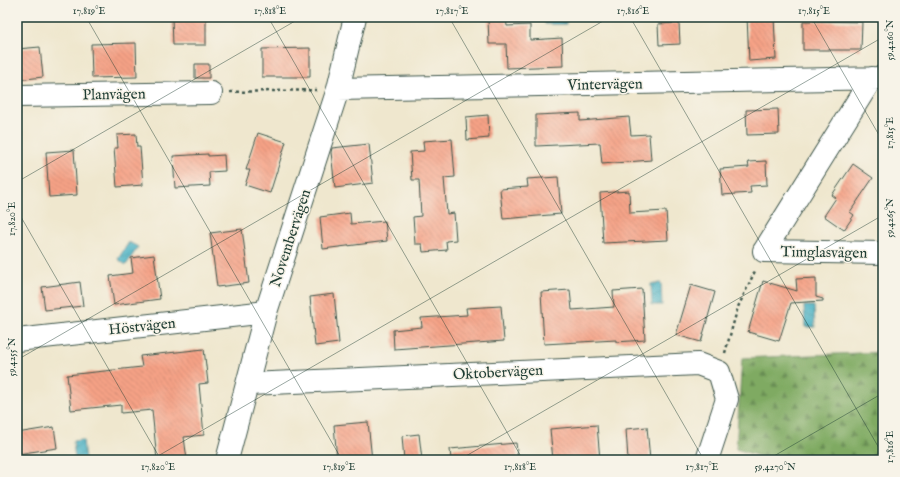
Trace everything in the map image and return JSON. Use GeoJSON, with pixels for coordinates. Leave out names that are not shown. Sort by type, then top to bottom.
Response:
{"type":"FeatureCollection","features":[{"type":"Feature","properties":{"kind":"street","name":"Novembervägen"},"geometry":{"type":"LineString","coordinates":[[227,460],[266,312],[337,93],[355,17]]}},
{"type":"Feature","properties":{"kind":"street","name":"Vintervägen"},"geometry":{"type":"LineString","coordinates":[[337,93],[878,78]]}},
{"type":"Feature","properties":{"kind":"street","name":"Vintervägen"},"geometry":{"type":"LineString","coordinates":[[764,251],[878,78]]}},
{"type":"Feature","properties":{"kind":"street","name":"Planvägen"},"geometry":{"type":"LineString","coordinates":[[17,96],[211,93]]}},
{"type":"Feature","properties":{"kind":"street","name":"Timglasvägen"},"geometry":{"type":"LineString","coordinates":[[764,251],[883,253]]}},
{"type":"Feature","properties":{"kind":"street","name":"Höstvägen"},"geometry":{"type":"LineString","coordinates":[[17,340],[266,312]]}},
{"type":"Feature","properties":{"kind":"street","name":"Oktobervägen"},"geometry":{"type":"LineString","coordinates":[[247,384],[698,364],[719,372]]}},
{"type":"Feature","properties":{"kind":"street"},"geometry":{"type":"LineString","coordinates":[[707,460],[727,399],[719,372]]}},
{"type":"Feature","properties":{"kind":"path"},"geometry":{"type":"LineString","coordinates":[[211,93],[314,90],[337,93]]}},
{"type":"Feature","properties":{"kind":"path"},"geometry":{"type":"LineString","coordinates":[[719,372],[738,306],[764,251]]}},
{"type":"Feature","properties":{"kind":"green space"},"geometry":{"type":"Polygon","coordinates":[[[883,352],[883,460],[772,460],[736,449],[742,358],[883,352]]]}},
{"type":"Feature","properties":{"kind":"water"},"geometry":{"type":"Polygon","coordinates":[[[545,17],[566,17],[566,24],[545,24],[545,17]]]}},
{"type":"Feature","properties":{"kind":"water"},"geometry":{"type":"Polygon","coordinates":[[[129,242],[138,247],[126,265],[118,259],[129,242]]]}},
{"type":"Feature","properties":{"kind":"water"},"geometry":{"type":"Polygon","coordinates":[[[661,283],[662,305],[652,305],[651,284],[661,283]]]}},
{"type":"Feature","properties":{"kind":"water"},"geometry":{"type":"Polygon","coordinates":[[[804,306],[814,306],[815,327],[805,327],[804,306]]]}},
{"type":"Feature","properties":{"kind":"water"},"geometry":{"type":"Polygon","coordinates":[[[83,440],[85,460],[75,460],[73,441],[83,440]]]}},
{"type":"Feature","properties":{"kind":"building"},"geometry":{"type":"Polygon","coordinates":[[[172,17],[206,17],[206,45],[173,45],[172,17]]]}},
{"type":"Feature","properties":{"kind":"building"},"geometry":{"type":"Polygon","coordinates":[[[747,17],[774,17],[776,59],[749,61],[747,17]]]}},
{"type":"Feature","properties":{"kind":"building"},"geometry":{"type":"Polygon","coordinates":[[[506,18],[507,26],[530,25],[530,40],[562,38],[563,66],[507,68],[506,44],[489,44],[488,19],[506,18]]]}},
{"type":"Feature","properties":{"kind":"building"},"geometry":{"type":"Polygon","coordinates":[[[803,21],[862,22],[861,50],[803,50],[803,21]]]}},
{"type":"Feature","properties":{"kind":"building"},"geometry":{"type":"Polygon","coordinates":[[[679,23],[680,44],[659,45],[658,24],[679,23]]]}},
{"type":"Feature","properties":{"kind":"building"},"geometry":{"type":"Polygon","coordinates":[[[136,43],[137,77],[92,78],[91,44],[136,43]]]}},
{"type":"Feature","properties":{"kind":"building"},"geometry":{"type":"Polygon","coordinates":[[[40,47],[43,77],[17,80],[17,49],[40,47]]]}},
{"type":"Feature","properties":{"kind":"building"},"geometry":{"type":"Polygon","coordinates":[[[310,48],[310,77],[262,77],[262,49],[310,48]]]}},
{"type":"Feature","properties":{"kind":"building"},"geometry":{"type":"Polygon","coordinates":[[[195,64],[209,64],[209,78],[195,78],[195,64]]]}},
{"type":"Feature","properties":{"kind":"building"},"geometry":{"type":"Polygon","coordinates":[[[778,109],[779,134],[747,135],[746,110],[778,109]]]}},
{"type":"Feature","properties":{"kind":"building"},"geometry":{"type":"Polygon","coordinates":[[[580,113],[580,121],[629,117],[631,135],[649,134],[651,160],[602,164],[600,143],[536,146],[536,115],[580,113]]]}},
{"type":"Feature","properties":{"kind":"building"},"geometry":{"type":"Polygon","coordinates":[[[488,115],[489,138],[467,140],[466,117],[488,115]]]}},
{"type":"Feature","properties":{"kind":"building"},"geometry":{"type":"Polygon","coordinates":[[[258,133],[286,142],[270,193],[245,185],[250,170],[246,170],[258,133]]]}},
{"type":"Feature","properties":{"kind":"building"},"geometry":{"type":"Polygon","coordinates":[[[136,134],[137,147],[140,147],[143,185],[117,187],[114,148],[118,148],[117,135],[136,134]]]}},
{"type":"Feature","properties":{"kind":"building"},"geometry":{"type":"Polygon","coordinates":[[[452,139],[455,177],[444,178],[447,214],[454,213],[456,240],[446,241],[447,250],[423,252],[422,244],[415,244],[413,217],[421,216],[419,180],[412,180],[410,152],[424,151],[423,141],[452,139]]]}},
{"type":"Feature","properties":{"kind":"building"},"geometry":{"type":"Polygon","coordinates":[[[369,144],[373,183],[335,188],[331,152],[332,148],[369,144]]]}},
{"type":"Feature","properties":{"kind":"building"},"geometry":{"type":"Polygon","coordinates":[[[74,150],[77,195],[49,197],[46,152],[74,150]]]}},
{"type":"Feature","properties":{"kind":"building"},"geometry":{"type":"Polygon","coordinates":[[[208,154],[208,156],[224,155],[225,171],[209,172],[210,186],[175,188],[173,156],[208,154]]]}},
{"type":"Feature","properties":{"kind":"building"},"geometry":{"type":"Polygon","coordinates":[[[766,161],[767,185],[750,186],[751,193],[722,195],[720,169],[749,167],[748,162],[766,161]]]}},
{"type":"Feature","properties":{"kind":"building"},"geometry":{"type":"Polygon","coordinates":[[[853,164],[873,178],[850,212],[854,215],[844,230],[824,216],[836,198],[832,195],[853,164]]]}},
{"type":"Feature","properties":{"kind":"building"},"geometry":{"type":"Polygon","coordinates":[[[558,177],[561,214],[503,219],[500,189],[528,187],[527,179],[558,177]]]}},
{"type":"Feature","properties":{"kind":"building"},"geometry":{"type":"Polygon","coordinates":[[[629,191],[630,213],[666,211],[668,240],[603,243],[600,193],[629,191]]]}},
{"type":"Feature","properties":{"kind":"building"},"geometry":{"type":"Polygon","coordinates":[[[350,213],[351,224],[385,221],[387,241],[323,249],[320,217],[350,213]]]}},
{"type":"Feature","properties":{"kind":"building"},"geometry":{"type":"Polygon","coordinates":[[[242,229],[249,283],[217,287],[210,233],[242,229]]]}},
{"type":"Feature","properties":{"kind":"building"},"geometry":{"type":"Polygon","coordinates":[[[154,255],[160,299],[114,305],[110,276],[133,273],[131,258],[154,255]]]}},
{"type":"Feature","properties":{"kind":"building"},"geometry":{"type":"Polygon","coordinates":[[[816,278],[816,297],[823,299],[823,301],[791,303],[779,341],[748,332],[763,281],[797,291],[796,279],[816,278]]]}},
{"type":"Feature","properties":{"kind":"building"},"geometry":{"type":"Polygon","coordinates":[[[80,282],[83,306],[45,310],[42,287],[80,282]]]}},
{"type":"Feature","properties":{"kind":"building"},"geometry":{"type":"Polygon","coordinates":[[[691,285],[715,292],[701,342],[676,335],[691,285]]]}},
{"type":"Feature","properties":{"kind":"building"},"geometry":{"type":"Polygon","coordinates":[[[642,289],[645,340],[544,344],[541,292],[570,290],[572,310],[614,307],[613,291],[642,289]]]}},
{"type":"Feature","properties":{"kind":"building"},"geometry":{"type":"Polygon","coordinates":[[[334,294],[339,343],[315,346],[310,297],[334,294]]]}},
{"type":"Feature","properties":{"kind":"building"},"geometry":{"type":"Polygon","coordinates":[[[501,306],[504,341],[394,349],[393,330],[422,327],[421,318],[467,315],[466,308],[501,306]]]}},
{"type":"Feature","properties":{"kind":"building"},"geometry":{"type":"Polygon","coordinates":[[[204,349],[208,383],[199,384],[204,435],[184,437],[187,460],[157,460],[152,410],[121,413],[121,405],[71,410],[67,375],[142,367],[140,356],[204,349]]]}},
{"type":"Feature","properties":{"kind":"building"},"geometry":{"type":"Polygon","coordinates":[[[368,422],[372,460],[337,460],[334,425],[368,422]]]}},
{"type":"Feature","properties":{"kind":"building"},"geometry":{"type":"Polygon","coordinates":[[[597,425],[600,460],[553,460],[550,429],[597,425]]]}},
{"type":"Feature","properties":{"kind":"building"},"geometry":{"type":"Polygon","coordinates":[[[54,427],[57,448],[17,454],[17,433],[54,427]]]}},
{"type":"Feature","properties":{"kind":"building"},"geometry":{"type":"Polygon","coordinates":[[[647,427],[650,460],[628,460],[626,429],[647,427]]]}},
{"type":"Feature","properties":{"kind":"building"},"geometry":{"type":"Polygon","coordinates":[[[419,434],[422,460],[404,460],[402,436],[419,434]]]}},
{"type":"Feature","properties":{"kind":"building"},"geometry":{"type":"Polygon","coordinates":[[[516,443],[518,460],[451,460],[450,449],[516,443]]]}}]}
